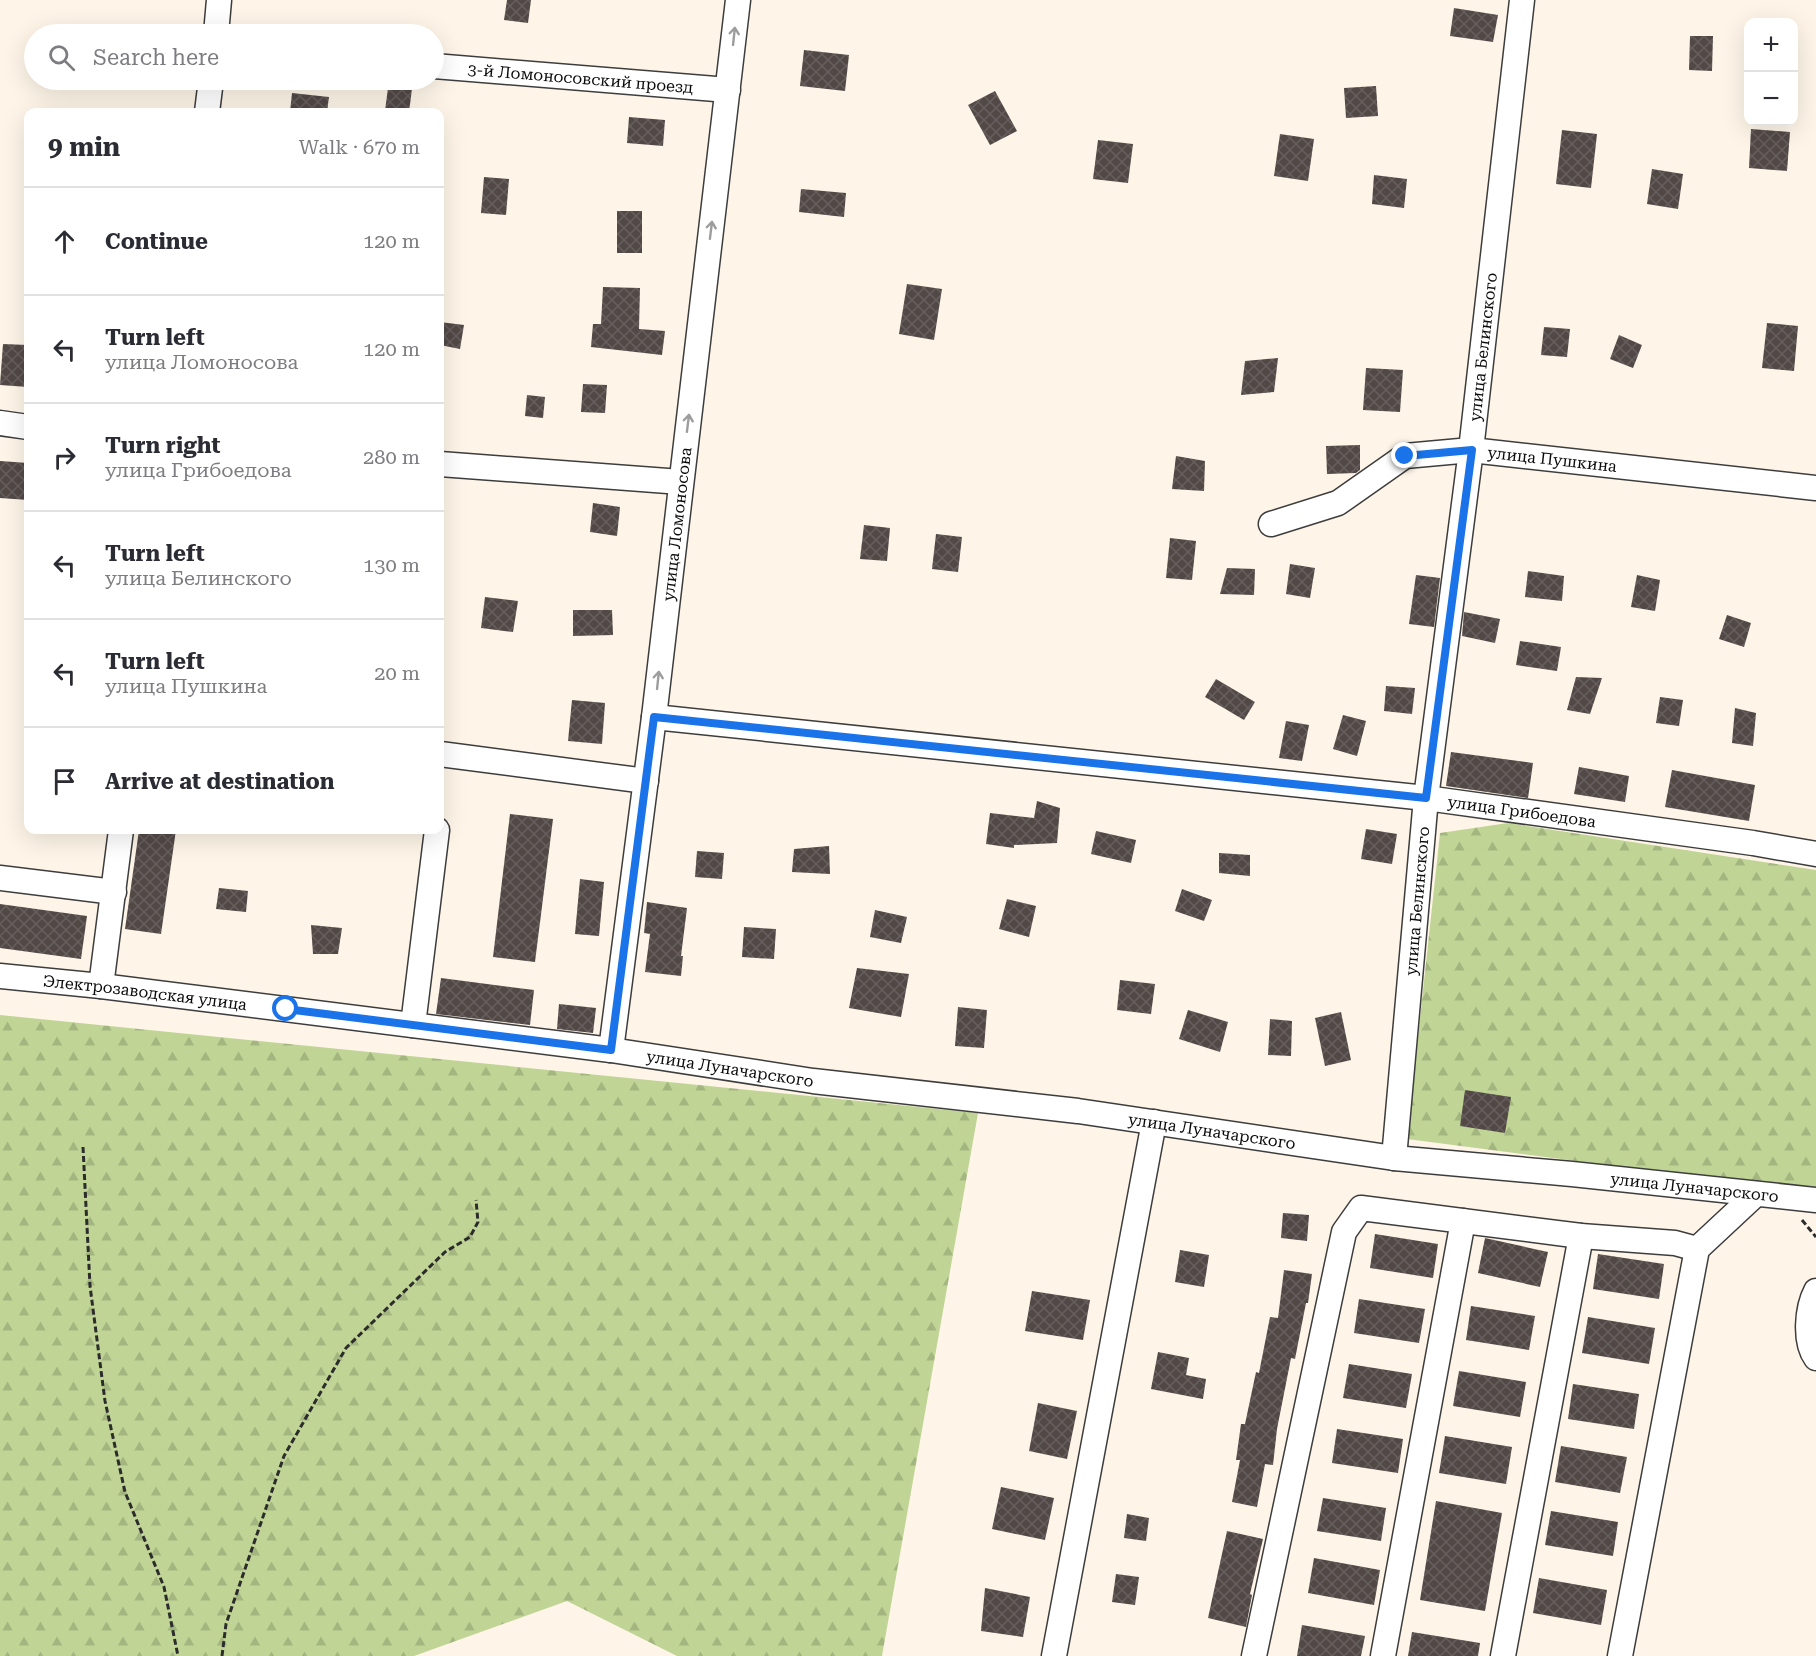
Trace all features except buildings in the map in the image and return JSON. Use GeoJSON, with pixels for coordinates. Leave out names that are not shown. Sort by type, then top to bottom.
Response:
{"type":"FeatureCollection","features":[{"type":"Feature","properties":{"kind":"street"},"geometry":{"type":"LineString","coordinates":[[217,24],[219,0]]}},
{"type":"Feature","properties":{"kind":"street","name":"улица Ломоносова"},"geometry":{"type":"LineString","coordinates":[[611,1050],[654,717],[738,0]]}},
{"type":"Feature","properties":{"kind":"street","name":"улица Белинского"},"geometry":{"type":"LineString","coordinates":[[1394,1158],[1426,798],[1472,450],[1522,0]]}},
{"type":"Feature","properties":{"kind":"street","name":"3-й Ломоносовский проезд"},"geometry":{"type":"LineString","coordinates":[[444,67],[728,90]]}},
{"type":"Feature","properties":{"kind":"street"},"geometry":{"type":"LineString","coordinates":[[208,108],[210,90]]}},
{"type":"Feature","properties":{"kind":"street"},"geometry":{"type":"LineString","coordinates":[[0,423],[24,426]]}},
{"type":"Feature","properties":{"kind":"street","name":"улица Пушкина"},"geometry":{"type":"LineString","coordinates":[[1271,524],[1338,503],[1405,456],[1472,450],[1816,488]]}},
{"type":"Feature","properties":{"kind":"street"},"geometry":{"type":"LineString","coordinates":[[444,464],[681,482]]}},
{"type":"Feature","properties":{"kind":"street","name":"улица Грибоедова"},"geometry":{"type":"LineString","coordinates":[[654,717],[1426,798],[1753,843],[1816,854]]}},
{"type":"Feature","properties":{"kind":"street"},"geometry":{"type":"LineString","coordinates":[[444,755],[646,781]]}},
{"type":"Feature","properties":{"kind":"street"},"geometry":{"type":"LineString","coordinates":[[102,986],[121,834]]}},
{"type":"Feature","properties":{"kind":"street"},"geometry":{"type":"LineString","coordinates":[[413,1025],[437,834]]}},
{"type":"Feature","properties":{"kind":"street"},"geometry":{"type":"LineString","coordinates":[[0,878],[114,892]]}},
{"type":"Feature","properties":{"kind":"street","name":"Электрозаводская улица"},"geometry":{"type":"LineString","coordinates":[[0,976],[102,986],[611,1050]]}},
{"type":"Feature","properties":{"kind":"street","name":"улица Луначарского"},"geometry":{"type":"LineString","coordinates":[[611,1050],[813,1081],[1078,1111],[1394,1158],[1816,1200]]}},
{"type":"Feature","properties":{"kind":"street"},"geometry":{"type":"LineString","coordinates":[[1054,1656],[1154,1122]]}},
{"type":"Feature","properties":{"kind":"street"},"geometry":{"type":"LineString","coordinates":[[1620,1656],[1697,1249],[1756,1194]]}},
{"type":"Feature","properties":{"kind":"street"},"geometry":{"type":"LineString","coordinates":[[1254,1656],[1344,1232],[1361,1208],[1581,1236],[1675,1243],[1697,1249]]}},
{"type":"Feature","properties":{"kind":"street"},"geometry":{"type":"LineString","coordinates":[[1383,1656],[1463,1221]]}},
{"type":"Feature","properties":{"kind":"street"},"geometry":{"type":"LineString","coordinates":[[1503,1656],[1581,1236]]}},
{"type":"Feature","properties":{"kind":"street"},"geometry":{"type":"LineString","coordinates":[[1816,1291],[1811,1307],[1809,1338],[1812,1353],[1816,1358]]}},
{"type":"Feature","properties":{"kind":"path"},"geometry":{"type":"LineString","coordinates":[[83,1147],[90,1286],[105,1401],[125,1491],[164,1587],[178,1656]]}},
{"type":"Feature","properties":{"kind":"path"},"geometry":{"type":"LineString","coordinates":[[222,1656],[226,1624],[284,1456],[346,1348],[445,1252],[470,1237],[478,1222],[476,1200]]}},
{"type":"Feature","properties":{"kind":"green space"},"geometry":{"type":"Polygon","coordinates":[[[1508,823],[1816,870],[1816,1192],[1407,1139],[1440,833],[1508,823]]]}},
{"type":"Feature","properties":{"kind":"green space"},"geometry":{"type":"Polygon","coordinates":[[[0,1015],[978,1113],[882,1656],[677,1656],[567,1601],[414,1656],[0,1656],[0,1015]]]}},
{"type":"Feature","properties":{"kind":"route"},"geometry":{"type":"LineString","coordinates":[[286,1009],[611,1050],[654,717],[1426,798],[1472,450],[1405,456]]}}]}
